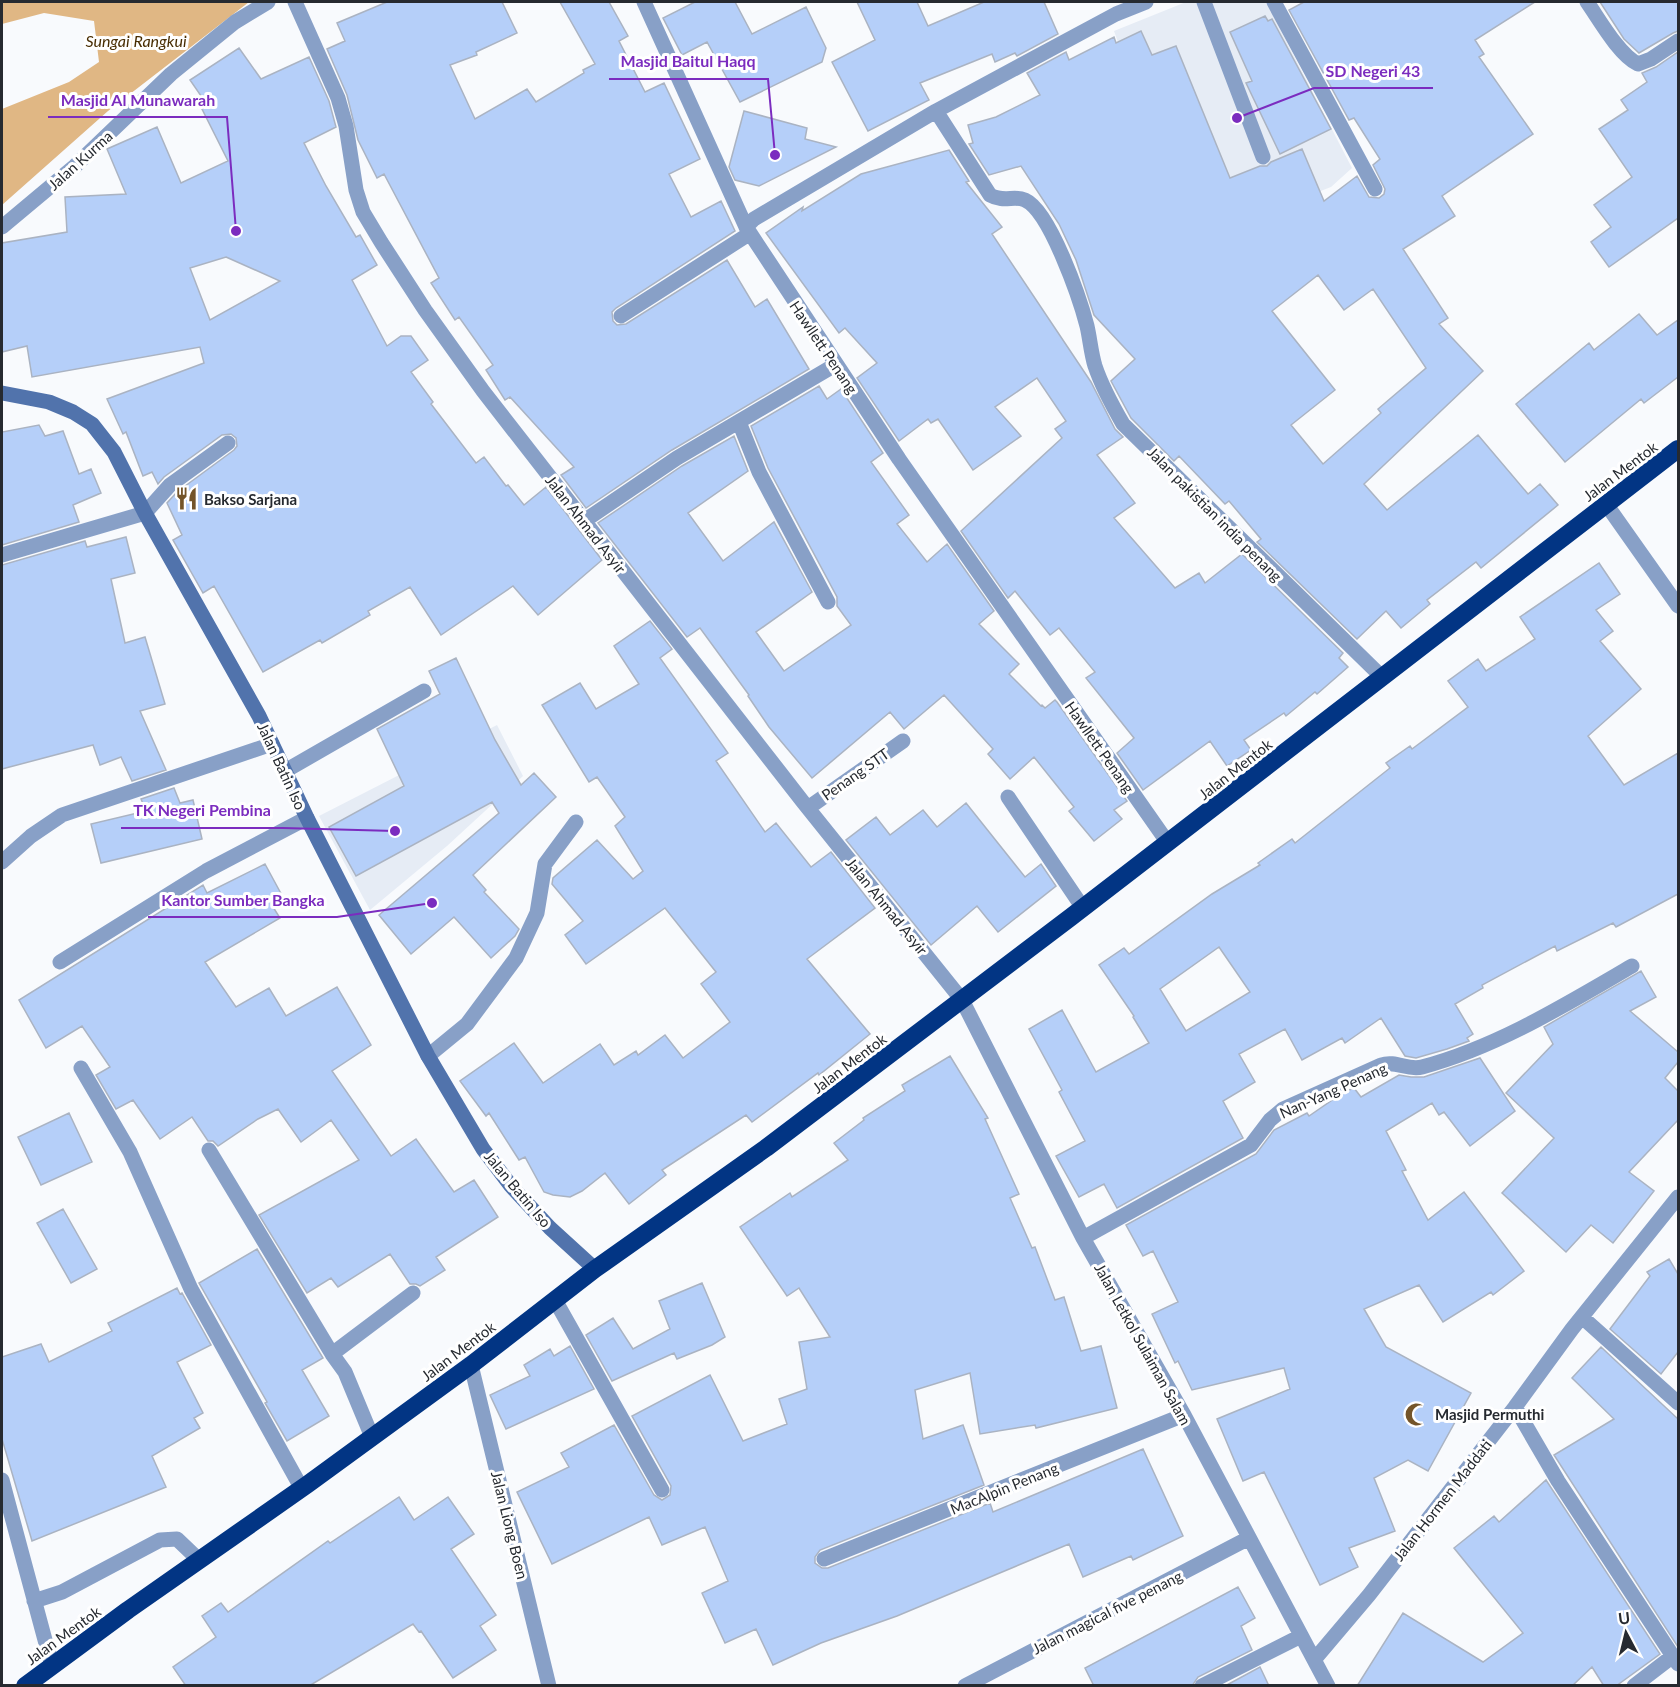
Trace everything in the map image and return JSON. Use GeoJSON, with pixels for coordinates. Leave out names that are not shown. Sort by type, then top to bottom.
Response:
{"type":"FeatureCollection","features":[{"type":"Feature","properties":{"kind":"highway","name":"Jalan Mentok"},"geometry":{"type":"LineString","coordinates":[[25,1686],[199,1560],[302,1489],[471,1365],[595,1269],[766,1148],[1168,843],[1678,449]]}},
{"type":"Feature","properties":{"kind":"street","name":"Jalan Kurma"},"geometry":{"type":"LineString","coordinates":[[2,227],[75,166],[171,74],[235,22],[268,2]]}},
{"type":"Feature","properties":{"kind":"street","name":"Jalan Ahmad Asyir"},"geometry":{"type":"LineString","coordinates":[[295,2],[338,98],[346,126],[356,190],[363,212],[425,310],[483,391],[584,521],[808,808],[962,1000]]}},
{"type":"Feature","properties":{"kind":"street","name":"Hawllett Penang"},"geometry":{"type":"LineString","coordinates":[[644,2],[747,230],[905,468],[1168,843]]}},
{"type":"Feature","properties":{"kind":"street"},"geometry":{"type":"LineString","coordinates":[[621,316],[747,230],[754,219],[936,111],[1116,14],[1146,2]]}},
{"type":"Feature","properties":{"kind":"street"},"geometry":{"type":"LineString","coordinates":[[1204,2],[1263,157]]}},
{"type":"Feature","properties":{"kind":"street"},"geometry":{"type":"LineString","coordinates":[[1274,2],[1375,189]]}},
{"type":"Feature","properties":{"kind":"street"},"geometry":{"type":"LineString","coordinates":[[1587,2],[1623,52],[1638,64],[1651,59],[1678,42]]}},
{"type":"Feature","properties":{"kind":"street","name":"Jalan pakistian india penang"},"geometry":{"type":"LineString","coordinates":[[936,111],[990,195],[999,200],[1024,199],[1034,207],[1049,228],[1078,297],[1095,365],[1107,397],[1123,424],[1382,677]]}},
{"type":"Feature","properties":{"kind":"street"},"geometry":{"type":"LineString","coordinates":[[584,521],[677,458],[835,365]]}},
{"type":"Feature","properties":{"kind":"street","name":"Jalan Batin Iso"},"geometry":{"type":"LineString","coordinates":[[2,393],[49,402],[73,412],[92,424],[114,452],[145,513],[259,716],[307,818],[428,1056],[483,1149],[511,1186],[550,1228],[595,1269]]}},
{"type":"Feature","properties":{"kind":"street"},"geometry":{"type":"LineString","coordinates":[[739,422],[759,472],[828,602]]}},
{"type":"Feature","properties":{"kind":"street"},"geometry":{"type":"LineString","coordinates":[[2,555],[145,513],[170,485],[228,443]]}},
{"type":"Feature","properties":{"kind":"street"},"geometry":{"type":"LineString","coordinates":[[1606,504],[1678,606]]}},
{"type":"Feature","properties":{"kind":"street"},"geometry":{"type":"LineString","coordinates":[[285,771],[424,691]]}},
{"type":"Feature","properties":{"kind":"street","name":"Penang STT"},"geometry":{"type":"LineString","coordinates":[[808,808],[903,741]]}},
{"type":"Feature","properties":{"kind":"street"},"geometry":{"type":"LineString","coordinates":[[2,862],[31,836],[62,814],[272,744]]}},
{"type":"Feature","properties":{"kind":"street"},"geometry":{"type":"LineString","coordinates":[[1008,797],[1083,908]]}},
{"type":"Feature","properties":{"kind":"street"},"geometry":{"type":"LineString","coordinates":[[60,962],[206,871],[307,818]]}},
{"type":"Feature","properties":{"kind":"street"},"geometry":{"type":"LineString","coordinates":[[428,1056],[467,1024],[516,958],[537,913],[546,864],[576,822]]}},
{"type":"Feature","properties":{"kind":"street","name":"Nan-Yang Penang"},"geometry":{"type":"LineString","coordinates":[[1083,1238],[1251,1145],[1270,1120],[1283,1109],[1382,1065],[1392,1063],[1418,1068],[1492,1042],[1563,1007],[1632,966]]}},
{"type":"Feature","properties":{"kind":"street","name":"Jalan Letkol Sulaiman Salam"},"geometry":{"type":"LineString","coordinates":[[962,1000],[1083,1238],[1184,1415],[1328,1686]]}},
{"type":"Feature","properties":{"kind":"street"},"geometry":{"type":"LineString","coordinates":[[81,1068],[130,1152],[191,1289],[302,1489]]}},
{"type":"Feature","properties":{"kind":"street"},"geometry":{"type":"LineString","coordinates":[[209,1150],[345,1372],[372,1437]]}},
{"type":"Feature","properties":{"kind":"street","name":"Jalan Hormen Maddati"},"geometry":{"type":"LineString","coordinates":[[1314,1660],[1369,1595],[1582,1317],[1678,1197]]}},
{"type":"Feature","properties":{"kind":"street"},"geometry":{"type":"LineString","coordinates":[[332,1354],[413,1293]]}},
{"type":"Feature","properties":{"kind":"street"},"geometry":{"type":"LineString","coordinates":[[555,1300],[662,1490]]}},
{"type":"Feature","properties":{"kind":"street"},"geometry":{"type":"LineString","coordinates":[[1582,1317],[1678,1403]]}},
{"type":"Feature","properties":{"kind":"street","name":"Jalan Liong Boen"},"geometry":{"type":"LineString","coordinates":[[471,1365],[549,1686]]}},
{"type":"Feature","properties":{"kind":"street"},"geometry":{"type":"LineString","coordinates":[[1515,1407],[1558,1481],[1676,1660],[1634,1686]]}},
{"type":"Feature","properties":{"kind":"street","name":"MacAlpin Penang"},"geometry":{"type":"LineString","coordinates":[[824,1558],[1184,1415]]}},
{"type":"Feature","properties":{"kind":"street"},"geometry":{"type":"LineString","coordinates":[[2,1480],[52,1666]]}},
{"type":"Feature","properties":{"kind":"street","name":"Jalan magical five penang"},"geometry":{"type":"LineString","coordinates":[[965,1686],[1249,1538]]}},
{"type":"Feature","properties":{"kind":"street"},"geometry":{"type":"LineString","coordinates":[[34,1601],[62,1592],[160,1540],[177,1539],[199,1560]]}},
{"type":"Feature","properties":{"kind":"street"},"geometry":{"type":"LineString","coordinates":[[1202,1686],[1301,1636]]}},
{"type":"Feature","properties":{"kind":"shaded area"},"geometry":{"type":"Polygon","coordinates":[[[1186,2],[1266,2],[1352,168],[1331,187],[1252,217],[1127,67],[1114,31],[1186,2]]]}},
{"type":"Feature","properties":{"kind":"shaded area"},"geometry":{"type":"Polygon","coordinates":[[[497,725],[523,776],[447,846],[370,910],[319,816],[497,725]]]}},
{"type":"Feature","properties":{"kind":"water","name":"Sungai Rangkui"},"geometry":{"type":"Polygon","coordinates":[[[2,2],[249,2],[108,111],[2,205],[2,109],[69,82],[99,62],[94,21],[44,13],[2,24],[2,2]]]}},
{"type":"Feature","properties":{"kind":"building"},"geometry":{"type":"Polygon","coordinates":[[[387,2],[502,2],[517,33],[476,52],[477,55],[450,65],[475,119],[527,89],[536,102],[595,64],[560,2],[609,2],[628,36],[619,41],[645,92],[664,83],[700,159],[669,174],[691,217],[721,201],[735,231],[616,308],[612,312],[613,321],[617,325],[626,324],[727,260],[755,307],[767,299],[809,369],[672,450],[586,508],[561,475],[574,467],[510,397],[505,400],[486,370],[493,365],[459,317],[455,320],[431,283],[439,278],[384,174],[377,178],[358,140],[347,95],[327,49],[345,41],[337,23],[387,2]]]}},
{"type":"Feature","properties":{"kind":"building"},"geometry":{"type":"Polygon","coordinates":[[[695,2],[735,2],[752,34],[806,7],[826,48],[822,62],[740,102],[707,42],[682,55],[663,18],[695,2]]]}},
{"type":"Feature","properties":{"kind":"building"},"geometry":{"type":"Polygon","coordinates":[[[857,2],[917,2],[928,26],[984,2],[1044,2],[1058,34],[1017,56],[1015,53],[995,62],[992,54],[920,83],[929,100],[868,131],[832,62],[875,40],[857,2]]]}},
{"type":"Feature","properties":{"kind":"building"},"geometry":{"type":"Polygon","coordinates":[[[1304,2],[1535,2],[1475,40],[1484,54],[1479,57],[1533,134],[1442,196],[1455,216],[1403,249],[1448,318],[1439,324],[1483,371],[1364,484],[1387,510],[1478,435],[1528,494],[1540,484],[1558,505],[1481,568],[1476,562],[1427,600],[1430,604],[1401,628],[1386,611],[1357,639],[1257,542],[1261,539],[1229,501],[1225,504],[1179,456],[1174,461],[1131,418],[1111,381],[1135,359],[1094,315],[1076,260],[1059,224],[1021,166],[989,175],[969,144],[973,143],[968,125],[996,117],[1040,95],[1027,73],[1066,52],[1069,60],[1114,37],[1116,43],[1141,31],[1152,55],[1176,46],[1230,178],[1260,166],[1267,166],[1271,162],[1302,149],[1324,201],[1357,176],[1369,197],[1379,198],[1384,194],[1385,189],[1373,165],[1380,159],[1354,118],[1349,120],[1289,10],[1304,2]],[[1318,275],[1272,311],[1335,390],[1291,425],[1323,464],[1381,413],[1378,409],[1426,368],[1373,289],[1344,310],[1318,275]]]}},
{"type":"Feature","properties":{"kind":"building"},"geometry":{"type":"Polygon","coordinates":[[[1600,2],[1678,2],[1678,31],[1639,53],[1624,39],[1600,2]]]}},
{"type":"Feature","properties":{"kind":"building"},"geometry":{"type":"Polygon","coordinates":[[[1265,16],[1268,21],[1272,19],[1331,129],[1280,154],[1246,83],[1252,81],[1230,32],[1265,16]]]}},
{"type":"Feature","properties":{"kind":"building"},"geometry":{"type":"Polygon","coordinates":[[[239,48],[261,79],[309,57],[329,101],[336,127],[304,143],[356,237],[360,235],[377,265],[352,280],[387,346],[401,336],[411,336],[428,360],[411,372],[433,402],[431,404],[476,463],[484,457],[524,505],[546,487],[602,560],[538,615],[513,586],[441,635],[410,587],[368,611],[370,615],[322,643],[320,640],[263,672],[214,586],[203,593],[173,540],[182,535],[167,503],[177,492],[234,450],[237,446],[236,438],[231,434],[222,435],[164,477],[158,484],[152,472],[143,476],[126,432],[123,434],[107,399],[204,363],[200,347],[32,377],[27,346],[2,352],[2,243],[67,232],[65,197],[126,194],[107,149],[157,127],[181,183],[228,161],[202,109],[208,106],[190,80],[239,48]],[[226,257],[190,268],[210,320],[280,281],[226,257]]]}},
{"type":"Feature","properties":{"kind":"building"},"geometry":{"type":"Polygon","coordinates":[[[1678,52],[1678,218],[1609,267],[1591,242],[1611,227],[1594,205],[1632,177],[1599,129],[1628,110],[1621,100],[1647,82],[1642,73],[1656,67],[1678,52]]]}},
{"type":"Feature","properties":{"kind":"building"},"geometry":{"type":"Polygon","coordinates":[[[744,111],[807,128],[805,139],[836,147],[759,186],[735,180],[729,167],[744,111]]]}},
{"type":"Feature","properties":{"kind":"building"},"geometry":{"type":"Polygon","coordinates":[[[949,150],[969,181],[966,182],[1002,227],[992,234],[1091,382],[1115,429],[1123,437],[1097,455],[1135,503],[1114,518],[1175,588],[1199,573],[1205,583],[1242,554],[1343,653],[1339,658],[1348,667],[1317,694],[1315,692],[1286,716],[1284,713],[1244,740],[1251,750],[1227,766],[1210,741],[1143,790],[1117,753],[1134,738],[1086,678],[1095,672],[1059,628],[1050,635],[1015,591],[1008,598],[961,531],[1062,438],[1055,429],[1066,421],[1037,378],[995,407],[1021,436],[973,470],[938,419],[931,423],[928,419],[899,441],[857,378],[877,363],[845,328],[839,333],[766,233],[803,207],[802,211],[861,174],[949,150]]]}},
{"type":"Feature","properties":{"kind":"building"},"geometry":{"type":"Polygon","coordinates":[[[1639,314],[1657,335],[1678,320],[1678,377],[1644,403],[1641,399],[1565,462],[1516,404],[1589,343],[1594,350],[1639,314]]]}},
{"type":"Feature","properties":{"kind":"building"},"geometry":{"type":"Polygon","coordinates":[[[819,386],[827,399],[841,389],[883,453],[871,462],[909,515],[897,524],[927,562],[947,544],[994,611],[979,624],[1019,664],[1009,674],[1041,706],[1045,708],[1055,700],[1057,702],[1127,801],[1114,810],[1122,819],[1094,841],[1069,811],[1074,807],[1034,757],[1010,779],[988,754],[993,749],[944,695],[904,729],[890,712],[812,778],[769,727],[749,695],[700,628],[687,637],[598,523],[682,466],[734,436],[748,471],[688,513],[723,561],[774,522],[812,592],[756,632],[784,671],[851,625],[837,606],[837,597],[768,468],[751,426],[819,386]]]}},
{"type":"Feature","properties":{"kind":"building"},"geometry":{"type":"Polygon","coordinates":[[[39,425],[45,436],[63,431],[79,474],[91,469],[101,493],[73,505],[79,522],[2,545],[2,432],[39,425]]]}},
{"type":"Feature","properties":{"kind":"building"},"geometry":{"type":"Polygon","coordinates":[[[126,537],[135,573],[111,579],[125,643],[145,637],[165,704],[140,711],[166,770],[132,781],[121,757],[100,765],[93,745],[2,769],[2,565],[85,541],[87,547],[126,537]]]}},
{"type":"Feature","properties":{"kind":"building"},"geometry":{"type":"Polygon","coordinates":[[[1599,563],[1620,594],[1596,610],[1613,631],[1600,641],[1641,689],[1588,736],[1624,785],[1678,753],[1678,894],[1616,927],[1613,923],[1557,951],[1555,946],[1482,985],[1483,988],[1455,1004],[1473,1034],[1467,1038],[1469,1041],[1447,1049],[1416,1058],[1405,1056],[1381,1018],[1345,1043],[1342,1038],[1302,1060],[1285,1029],[1239,1054],[1255,1082],[1223,1101],[1243,1138],[1117,1208],[1104,1184],[1079,1197],[1056,1156],[1085,1141],[1059,1092],[1062,1090],[1029,1029],[1062,1010],[1096,1072],[1149,1043],[1134,1016],[1099,965],[1124,948],[1129,954],[1212,894],[1260,865],[1258,863],[1292,839],[1295,843],[1390,768],[1386,763],[1410,746],[1412,749],[1468,707],[1448,681],[1478,659],[1486,671],[1535,639],[1520,617],[1599,563]],[[1219,947],[1160,989],[1186,1031],[1250,992],[1219,947]]]}},
{"type":"Feature","properties":{"kind":"building"},"geometry":{"type":"Polygon","coordinates":[[[650,621],[672,649],[660,658],[728,753],[716,761],[765,832],[776,823],[811,867],[831,852],[875,908],[807,959],[870,1034],[819,1075],[818,1073],[752,1122],[746,1115],[662,1170],[666,1175],[629,1204],[605,1173],[582,1191],[570,1197],[544,1192],[525,1157],[519,1160],[489,1113],[486,1116],[460,1081],[514,1043],[543,1083],[600,1044],[614,1065],[636,1051],[638,1055],[665,1035],[683,1058],[730,1022],[701,984],[716,972],[665,908],[586,964],[565,935],[583,921],[552,884],[553,878],[597,840],[633,879],[643,871],[615,826],[625,817],[597,777],[589,782],[542,705],[580,683],[596,709],[639,684],[614,646],[650,621]]]}},
{"type":"Feature","properties":{"kind":"building"},"geometry":{"type":"Polygon","coordinates":[[[456,658],[495,740],[521,785],[534,773],[556,797],[473,875],[486,890],[484,892],[519,929],[515,936],[491,958],[454,917],[411,954],[379,915],[499,813],[492,802],[356,876],[329,827],[404,786],[377,729],[440,694],[429,671],[456,658]]]}},
{"type":"Feature","properties":{"kind":"building"},"geometry":{"type":"Polygon","coordinates":[[[174,788],[180,803],[193,800],[202,839],[101,863],[91,824],[146,811],[141,799],[174,788]]]}},
{"type":"Feature","properties":{"kind":"building"},"geometry":{"type":"Polygon","coordinates":[[[966,803],[1025,877],[1041,864],[1056,886],[998,932],[977,906],[931,945],[846,840],[876,817],[890,835],[923,810],[937,827],[966,803]]]}},
{"type":"Feature","properties":{"kind":"building"},"geometry":{"type":"Polygon","coordinates":[[[265,864],[285,901],[273,907],[280,918],[205,962],[236,1007],[269,988],[286,1016],[337,987],[371,1045],[332,1071],[391,1156],[416,1139],[454,1192],[474,1180],[498,1217],[436,1257],[445,1270],[420,1286],[410,1284],[390,1254],[338,1287],[331,1278],[307,1293],[259,1215],[359,1160],[331,1120],[301,1142],[278,1109],[258,1119],[218,1146],[213,1141],[208,1141],[192,1117],[160,1139],[133,1100],[116,1109],[96,1075],[110,1067],[82,1026],[46,1048],[19,1000],[203,885],[207,893],[265,864]]]}},
{"type":"Feature","properties":{"kind":"building"},"geometry":{"type":"Polygon","coordinates":[[[1641,971],[1656,997],[1630,1011],[1678,1052],[1678,1062],[1665,1078],[1678,1091],[1678,1120],[1629,1172],[1654,1191],[1613,1243],[1591,1225],[1566,1252],[1502,1193],[1554,1138],[1506,1093],[1553,1044],[1544,1027],[1641,971]]]}},
{"type":"Feature","properties":{"kind":"building"},"geometry":{"type":"Polygon","coordinates":[[[950,1056],[988,1118],[985,1119],[1019,1194],[1010,1198],[1032,1248],[1035,1247],[1055,1300],[1064,1297],[1081,1351],[1101,1346],[1117,1408],[1036,1428],[1035,1425],[980,1434],[970,1373],[915,1390],[923,1439],[963,1425],[984,1485],[820,1550],[815,1557],[815,1563],[822,1568],[828,1568],[990,1503],[993,1512],[1143,1449],[1183,1536],[1133,1560],[1131,1556],[1083,1577],[1069,1544],[897,1616],[821,1643],[773,1665],[756,1629],[725,1643],[702,1593],[728,1581],[705,1527],[662,1545],[649,1517],[552,1564],[517,1492],[569,1467],[561,1453],[614,1425],[654,1495],[662,1500],[670,1495],[671,1486],[632,1416],[710,1375],[743,1441],[787,1424],[779,1399],[807,1389],[799,1342],[830,1337],[799,1288],[787,1296],[740,1227],[790,1193],[792,1197],[848,1160],[834,1143],[864,1120],[863,1118],[905,1091],[902,1085],[950,1056]]]}},
{"type":"Feature","properties":{"kind":"building"},"geometry":{"type":"Polygon","coordinates":[[[1480,1058],[1515,1111],[1470,1146],[1444,1112],[1439,1115],[1432,1103],[1386,1131],[1406,1170],[1402,1171],[1428,1220],[1464,1192],[1524,1271],[1493,1295],[1491,1292],[1443,1322],[1419,1285],[1364,1309],[1386,1347],[1471,1393],[1428,1471],[1408,1460],[1374,1478],[1395,1531],[1349,1548],[1358,1567],[1320,1585],[1264,1472],[1243,1481],[1217,1419],[1290,1389],[1284,1368],[1192,1390],[1178,1361],[1175,1363],[1152,1314],[1178,1302],[1153,1251],[1143,1256],[1126,1225],[1256,1154],[1274,1130],[1307,1113],[1309,1116],[1344,1092],[1354,1088],[1361,1097],[1399,1075],[1424,1077],[1480,1058]]]}},
{"type":"Feature","properties":{"kind":"building"},"geometry":{"type":"Polygon","coordinates":[[[69,1113],[92,1162],[41,1185],[18,1137],[69,1113]]]}},
{"type":"Feature","properties":{"kind":"building"},"geometry":{"type":"Polygon","coordinates":[[[63,1209],[97,1269],[71,1283],[37,1223],[63,1209]]]}},
{"type":"Feature","properties":{"kind":"building"},"geometry":{"type":"Polygon","coordinates":[[[257,1249],[323,1358],[302,1370],[329,1416],[287,1441],[199,1283],[257,1249]]]}},
{"type":"Feature","properties":{"kind":"building"},"geometry":{"type":"Polygon","coordinates":[[[1669,1259],[1678,1274],[1678,1352],[1661,1374],[1610,1329],[1650,1276],[1647,1272],[1669,1259]]]}},
{"type":"Feature","properties":{"kind":"building"},"geometry":{"type":"Polygon","coordinates":[[[702,1283],[725,1337],[712,1345],[677,1359],[674,1353],[612,1381],[586,1335],[613,1318],[633,1349],[670,1329],[659,1301],[702,1283]]]}},
{"type":"Feature","properties":{"kind":"building"},"geometry":{"type":"Polygon","coordinates":[[[177,1288],[211,1345],[177,1362],[203,1413],[194,1418],[200,1428],[152,1456],[166,1487],[32,1541],[2,1439],[2,1357],[41,1344],[49,1362],[112,1331],[108,1323],[177,1288]]]}},
{"type":"Feature","properties":{"kind":"building"},"geometry":{"type":"Polygon","coordinates":[[[570,1346],[594,1389],[506,1429],[490,1395],[530,1376],[524,1365],[550,1349],[554,1356],[570,1346]]]}},
{"type":"Feature","properties":{"kind":"building"},"geometry":{"type":"Polygon","coordinates":[[[1601,1347],[1678,1419],[1678,1647],[1554,1455],[1614,1419],[1572,1378],[1601,1347]]]}},
{"type":"Feature","properties":{"kind":"building"},"geometry":{"type":"Polygon","coordinates":[[[1546,1480],[1660,1654],[1616,1686],[1604,1686],[1592,1667],[1572,1686],[1357,1686],[1403,1613],[1483,1662],[1523,1633],[1454,1548],[1494,1516],[1499,1522],[1546,1480]]]}},
{"type":"Feature","properties":{"kind":"building"},"geometry":{"type":"Polygon","coordinates":[[[399,1497],[414,1520],[448,1497],[474,1534],[451,1549],[496,1615],[480,1626],[496,1650],[453,1678],[421,1631],[419,1632],[413,1624],[309,1686],[186,1686],[173,1667],[216,1637],[202,1616],[221,1603],[228,1612],[328,1541],[330,1543],[399,1497]]]}},
{"type":"Feature","properties":{"kind":"building"},"geometry":{"type":"Polygon","coordinates":[[[1238,1587],[1255,1618],[1241,1626],[1252,1650],[1198,1677],[1192,1686],[1094,1686],[1085,1668],[1238,1587]]]}},
{"type":"Feature","properties":{"kind":"building"},"geometry":{"type":"Polygon","coordinates":[[[1260,1667],[1269,1686],[1225,1686],[1260,1667]]]}},
{"type":"Feature","properties":{"kind":"place","name":"SD Negeri 43"},"geometry":{"type":"Point","coordinates":[1237,118]}},
{"type":"Feature","properties":{"kind":"place","name":"Masjid Baitul Haqq"},"geometry":{"type":"Point","coordinates":[775,155]}},
{"type":"Feature","properties":{"kind":"place","name":"Masjid Al Munawarah"},"geometry":{"type":"Point","coordinates":[236,231]}},
{"type":"Feature","properties":{"kind":"place","name":"Bakso Sarjana"},"geometry":{"type":"Point","coordinates":[186,499]}},
{"type":"Feature","properties":{"kind":"place","name":"TK Negeri Pembina"},"geometry":{"type":"Point","coordinates":[395,831]}},
{"type":"Feature","properties":{"kind":"place","name":"Kantor Sumber Bangka"},"geometry":{"type":"Point","coordinates":[432,903]}},
{"type":"Feature","properties":{"kind":"place","name":"Masjid Permuthi"},"geometry":{"type":"Point","coordinates":[1417,1414]}}]}
